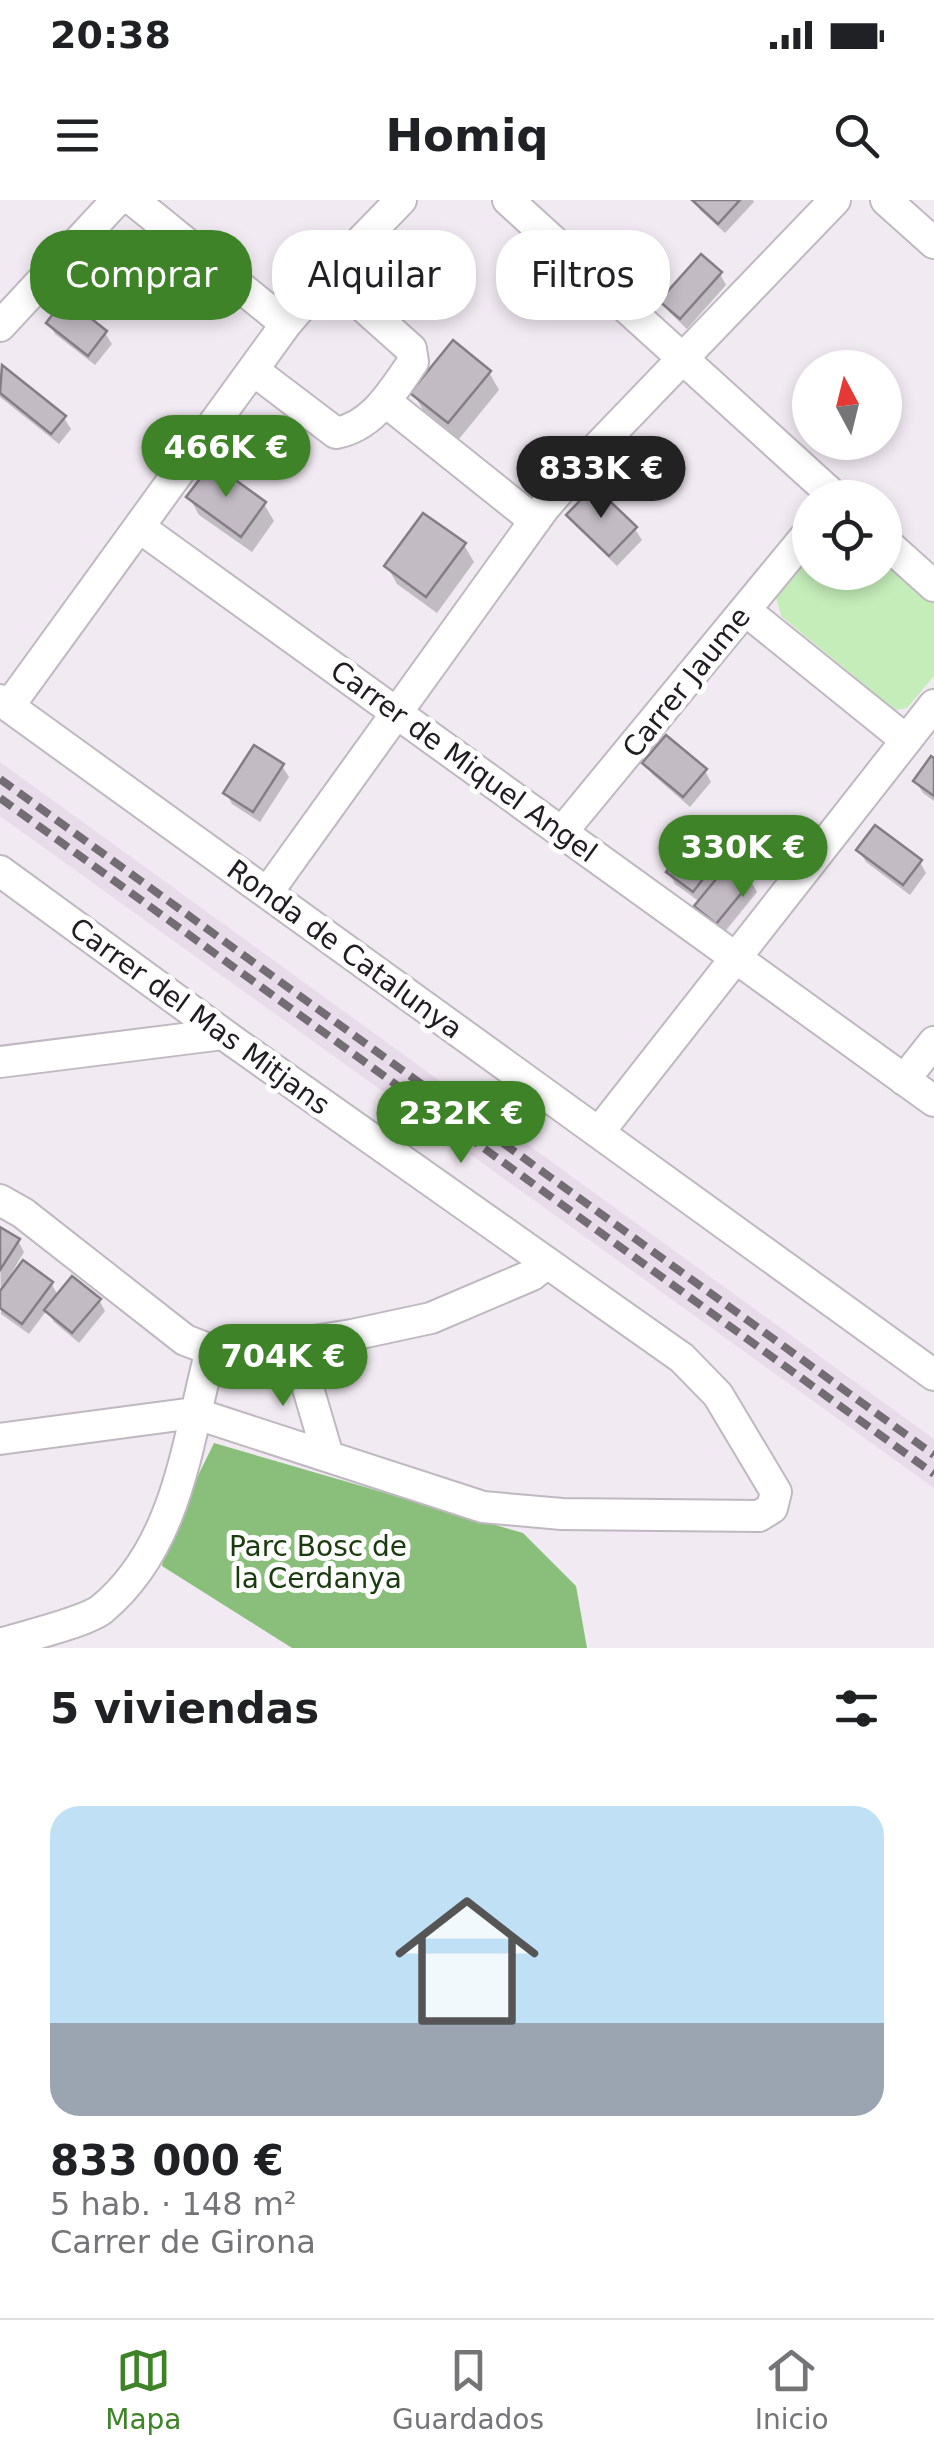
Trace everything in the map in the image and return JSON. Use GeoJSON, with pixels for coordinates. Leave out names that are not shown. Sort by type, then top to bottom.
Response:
{"type":"FeatureCollection","features":[{"type":"Feature","properties":{"kind":"street"},"geometry":{"type":"LineString","coordinates":[[0,326],[116,200]]}},
{"type":"Feature","properties":{"kind":"street"},"geometry":{"type":"LineString","coordinates":[[133,200],[286,324]]}},
{"type":"Feature","properties":{"kind":"street"},"geometry":{"type":"LineString","coordinates":[[372,230],[401,200]]}},
{"type":"Feature","properties":{"kind":"street"},"geometry":{"type":"LineString","coordinates":[[508,200],[816,480]]}},
{"type":"Feature","properties":{"kind":"street"},"geometry":{"type":"LineString","coordinates":[[267,893],[535,521],[590,455],[834,200]]}},
{"type":"Feature","properties":{"kind":"street"},"geometry":{"type":"LineString","coordinates":[[886,200],[934,243]]}},
{"type":"Feature","properties":{"kind":"street"},"geometry":{"type":"LineString","coordinates":[[5,703],[140,527],[289,320]]}},
{"type":"Feature","properties":{"kind":"street"},"geometry":{"type":"LineString","coordinates":[[253,370],[336,433],[356,429],[386,401],[413,362],[411,350],[378,320]]}},
{"type":"Feature","properties":{"kind":"street"},"geometry":{"type":"LineString","coordinates":[[386,401],[535,521]]}},
{"type":"Feature","properties":{"kind":"street","name":"Carrer de Miquel Angel"},"geometry":{"type":"LineString","coordinates":[[140,527],[934,1101]]}},
{"type":"Feature","properties":{"kind":"street","name":"Carrer Jaume"},"geometry":{"type":"LineString","coordinates":[[562,832],[792,553]]}},
{"type":"Feature","properties":{"kind":"street"},"geometry":{"type":"LineString","coordinates":[[902,557],[934,586]]}},
{"type":"Feature","properties":{"kind":"street"},"geometry":{"type":"LineString","coordinates":[[745,610],[906,740]]}},
{"type":"Feature","properties":{"kind":"street","name":"Ronda de Catalunya"},"geometry":{"type":"LineString","coordinates":[[5,703],[934,1375]]}},
{"type":"Feature","properties":{"kind":"street"},"geometry":{"type":"LineString","coordinates":[[599,1132],[934,705]]}},
{"type":"Feature","properties":{"kind":"street","name":"Carrer del Mas Mitjans"},"geometry":{"type":"LineString","coordinates":[[0,872],[682,1358],[718,1394],[776,1492],[772,1508],[759,1516],[562,1514],[484,1507],[328,1456]]}},
{"type":"Feature","properties":{"kind":"street"},"geometry":{"type":"LineString","coordinates":[[0,1062],[223,1034]]}},
{"type":"Feature","properties":{"kind":"street"},"geometry":{"type":"LineString","coordinates":[[904,1080],[934,1042]]}},
{"type":"Feature","properties":{"kind":"street"},"geometry":{"type":"LineString","coordinates":[[0,1200],[22,1212],[184,1340],[211,1350],[295,1344],[430,1318],[532,1275],[546,1263]]}},
{"type":"Feature","properties":{"kind":"street"},"geometry":{"type":"LineString","coordinates":[[295,1344],[328,1456]]}},
{"type":"Feature","properties":{"kind":"street"},"geometry":{"type":"LineString","coordinates":[[0,1644],[100,1611],[148,1557],[168,1514],[186,1458],[211,1350]]}},
{"type":"Feature","properties":{"kind":"street"},"geometry":{"type":"LineString","coordinates":[[0,1440],[194,1413],[328,1456]]}},
{"type":"Feature","properties":{"kind":"shaded area"},"geometry":{"type":"Polygon","coordinates":[[[0,762],[934,1439],[934,1488],[0,816],[0,762]]]}},
{"type":"Feature","properties":{"kind":"green space"},"geometry":{"type":"Polygon","coordinates":[[[902,572],[934,601],[934,676],[907,708],[895,710],[781,616],[776,598],[792,577],[792,590],[902,590],[902,572]]]}},
{"type":"Feature","properties":{"kind":"green space","name":"Parc Bosc de la Cerdanya"},"geometry":{"type":"Polygon","coordinates":[[[214,1443],[523,1533],[576,1586],[587,1648],[292,1648],[162,1566],[174,1495],[187,1498],[214,1443]]]}},
{"type":"Feature","properties":{"kind":"building"},"geometry":{"type":"Polygon","coordinates":[[[692,200],[740,200],[718,224],[692,200]]]}},
{"type":"Feature","properties":{"kind":"building"},"geometry":{"type":"Polygon","coordinates":[[[701,254],[722,272],[680,319],[670,310],[670,289],[701,254]]]}},
{"type":"Feature","properties":{"kind":"building"},"geometry":{"type":"Polygon","coordinates":[[[93,320],[107,331],[88,356],[46,323],[93,320]]]}},
{"type":"Feature","properties":{"kind":"building"},"geometry":{"type":"Polygon","coordinates":[[[453,340],[491,371],[448,423],[410,393],[453,340]]]}},
{"type":"Feature","properties":{"kind":"building"},"geometry":{"type":"Polygon","coordinates":[[[2,365],[66,416],[51,434],[0,393],[2,365]]]}},
{"type":"Feature","properties":{"kind":"building"},"geometry":{"type":"Polygon","coordinates":[[[212,463],[266,502],[241,537],[186,497],[212,463]]]}},
{"type":"Feature","properties":{"kind":"building"},"geometry":{"type":"Polygon","coordinates":[[[594,486],[637,527],[609,556],[566,515],[594,486]]]}},
{"type":"Feature","properties":{"kind":"building"},"geometry":{"type":"Polygon","coordinates":[[[423,513],[466,543],[426,597],[384,566],[423,513]]]}},
{"type":"Feature","properties":{"kind":"building"},"geometry":{"type":"Polygon","coordinates":[[[666,735],[707,769],[683,797],[642,763],[666,735]]]}},
{"type":"Feature","properties":{"kind":"building"},"geometry":{"type":"Polygon","coordinates":[[[254,745],[284,764],[253,812],[223,793],[254,745]]]}},
{"type":"Feature","properties":{"kind":"building"},"geometry":{"type":"Polygon","coordinates":[[[931,756],[934,758],[934,796],[913,781],[931,756]]]}},
{"type":"Feature","properties":{"kind":"building"},"geometry":{"type":"Polygon","coordinates":[[[875,825],[922,860],[903,885],[856,850],[875,825]]]}},
{"type":"Feature","properties":{"kind":"building"},"geometry":{"type":"Polygon","coordinates":[[[696,834],[722,854],[693,892],[666,872],[696,834]]]}},
{"type":"Feature","properties":{"kind":"building"},"geometry":{"type":"Polygon","coordinates":[[[731,861],[753,879],[716,924],[694,906],[731,861]]]}},
{"type":"Feature","properties":{"kind":"building"},"geometry":{"type":"Polygon","coordinates":[[[0,1227],[20,1239],[0,1270],[0,1227]]]}},
{"type":"Feature","properties":{"kind":"building"},"geometry":{"type":"Polygon","coordinates":[[[23,1260],[53,1282],[22,1324],[0,1308],[0,1291],[23,1260]]]}},
{"type":"Feature","properties":{"kind":"building"},"geometry":{"type":"Polygon","coordinates":[[[72,1276],[101,1299],[72,1333],[44,1310],[72,1276]]]}},
{"type":"Feature","properties":{"kind":"railway"},"geometry":{"type":"LineString","coordinates":[[0,779],[934,1455]]}},
{"type":"Feature","properties":{"kind":"railway"},"geometry":{"type":"LineString","coordinates":[[0,798],[934,1474]]}}]}
